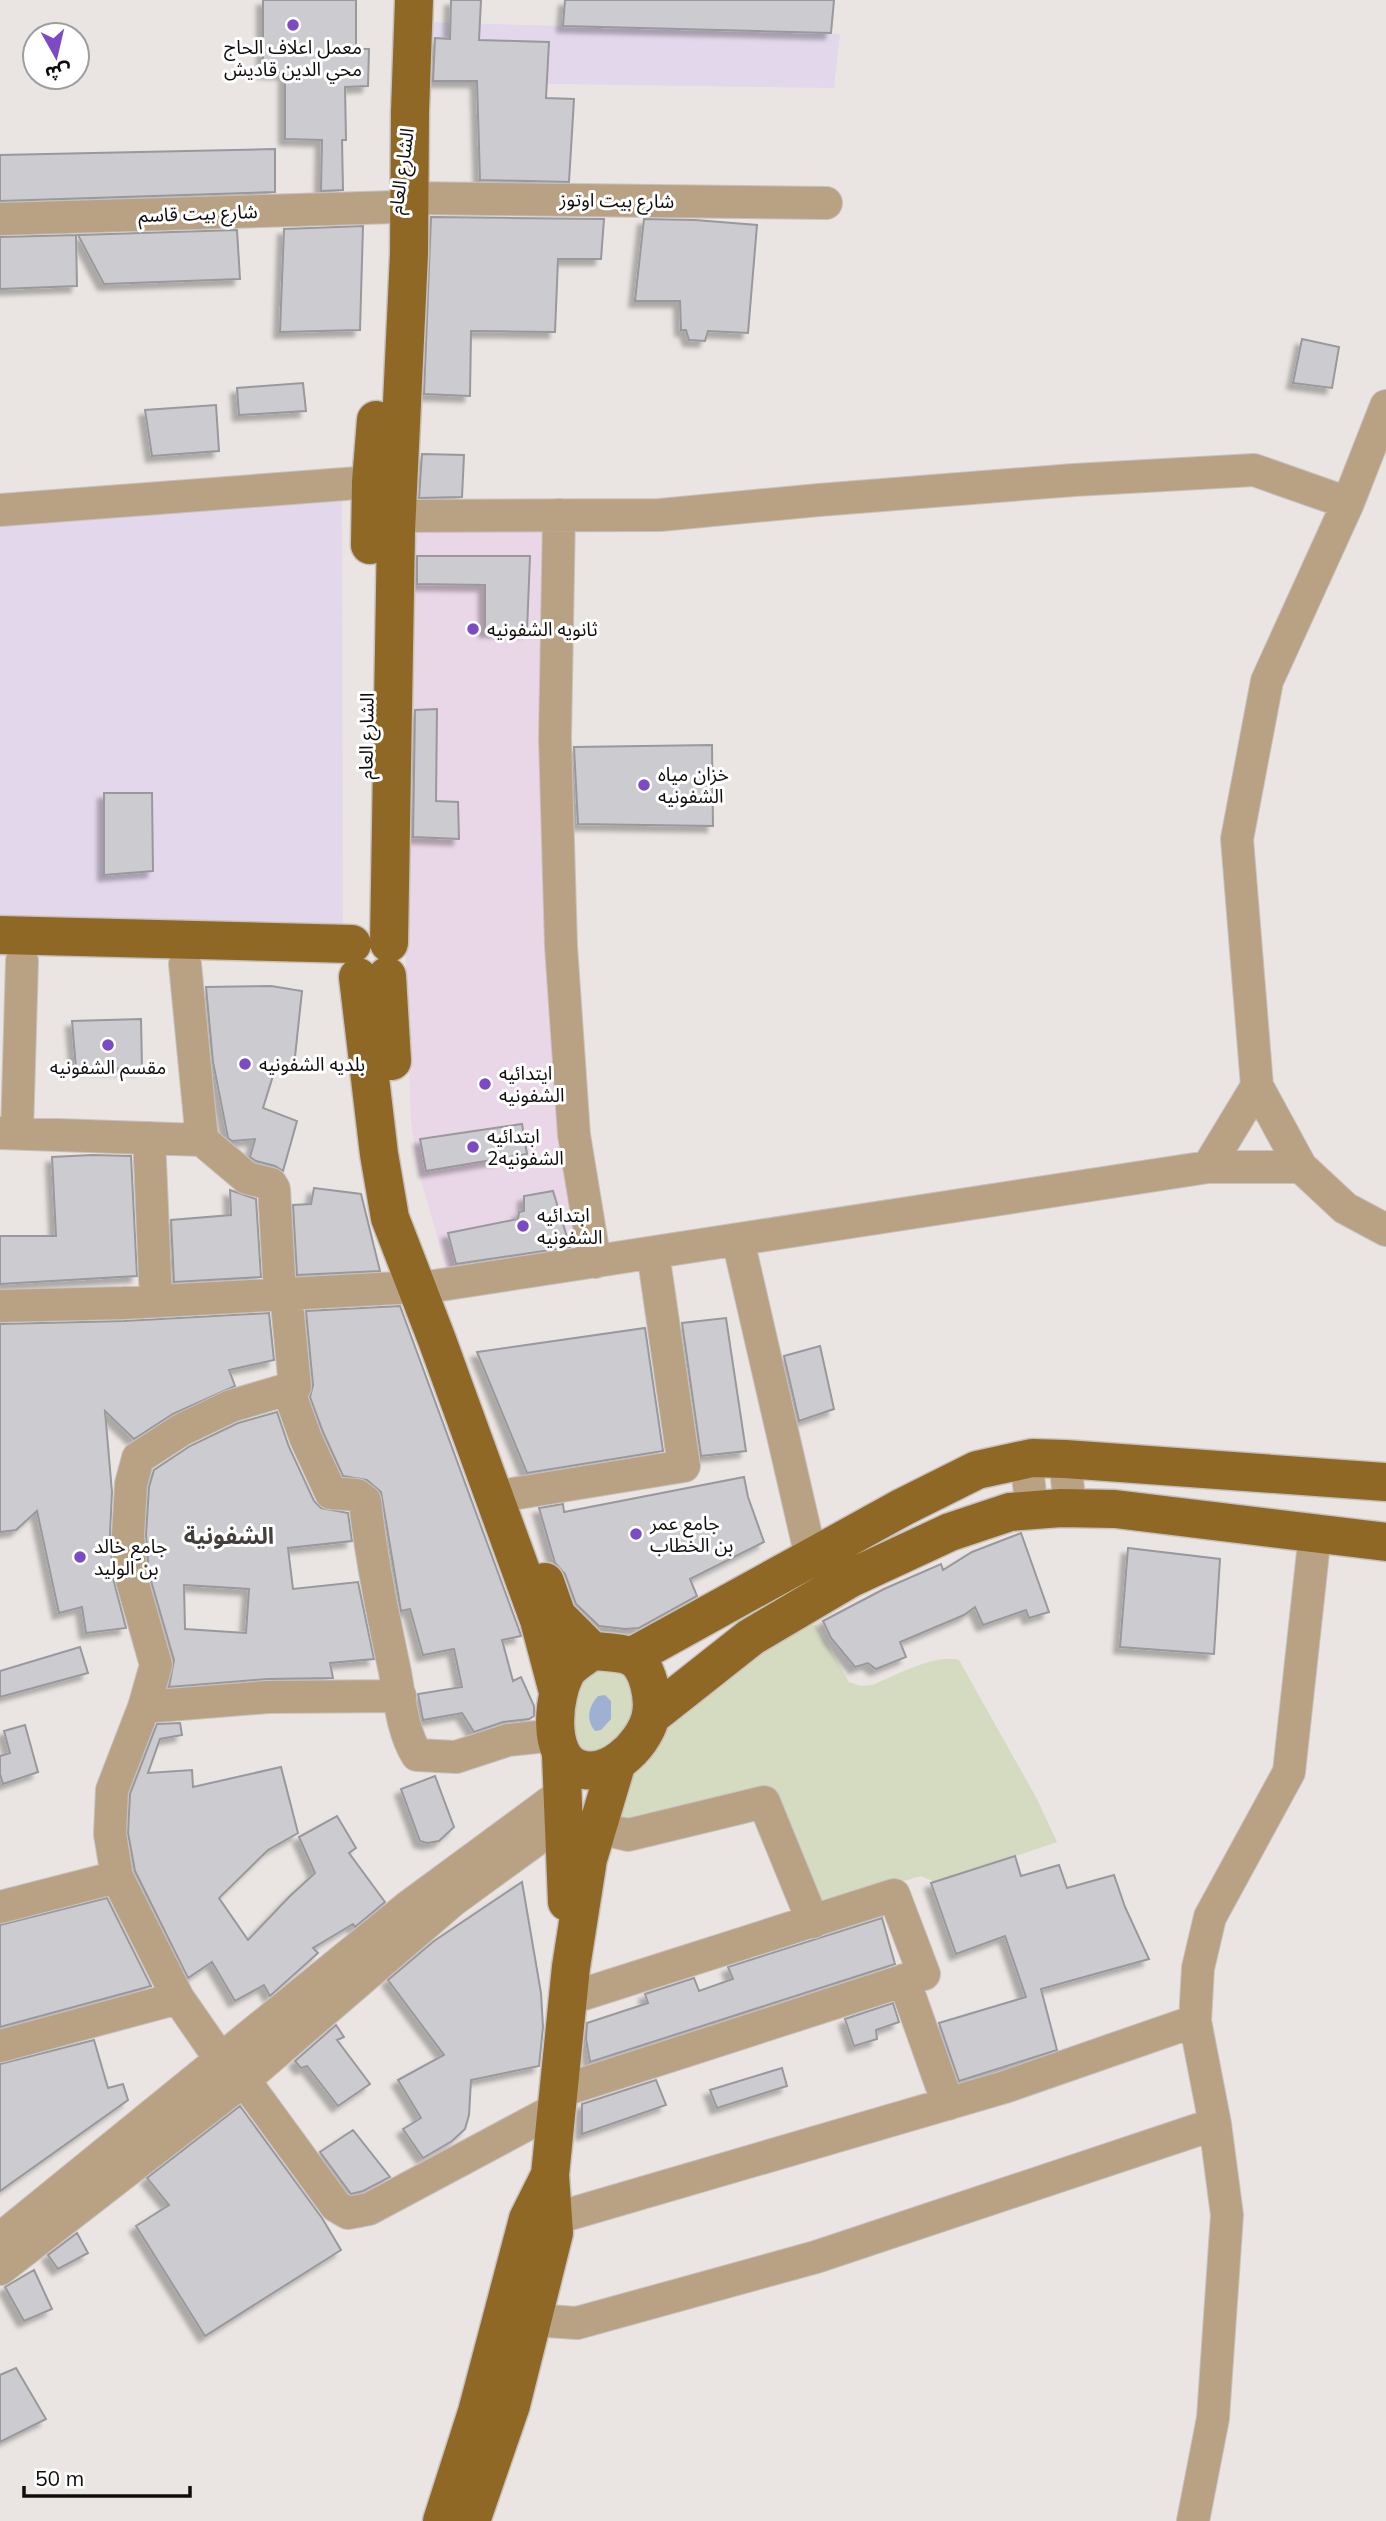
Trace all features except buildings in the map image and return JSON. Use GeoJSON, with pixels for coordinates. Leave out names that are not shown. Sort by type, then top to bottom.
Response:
{"type":"FeatureCollection","features":[{"type":"Feature","properties":{"kind":"main road","name":"الشارع العام"},"geometry":{"type":"LineString","coordinates":[[366,957],[371,482],[388,266],[403,202],[415,0]]}},
{"type":"Feature","properties":{"kind":"main road","name":"الشارع العام"},"geometry":{"type":"LineString","coordinates":[[366,957],[397,516],[409,254],[403,202]]}},
{"type":"Feature","properties":{"kind":"main road"},"geometry":{"type":"LineString","coordinates":[[7,952],[366,957]]}},
{"type":"Feature","properties":{"kind":"main road"},"geometry":{"type":"LineString","coordinates":[[7,952],[184,964],[366,957]]}},
{"type":"Feature","properties":{"kind":"main road"},"geometry":{"type":"LineString","coordinates":[[366,957],[407,1206],[425,1287],[539,1619],[558,1692],[568,1786],[588,1859],[569,1983],[550,2175],[554,2233],[510,2405],[471,2521]]}},
{"type":"Feature","properties":{"kind":"main road"},"geometry":{"type":"LineString","coordinates":[[425,1287],[512,1494],[557,1616],[593,1651],[631,1657],[642,1668],[650,1682],[651,1716],[631,1751],[617,1762],[568,1786]]}},
{"type":"Feature","properties":{"kind":"main road"},"geometry":{"type":"LineString","coordinates":[[631,1657],[977,1469],[1026,1459],[1065,1459],[1386,1482]]}},
{"type":"Feature","properties":{"kind":"main road"},"geometry":{"type":"LineString","coordinates":[[651,1716],[751,1637],[851,1578],[950,1532],[1010,1512],[1070,1508],[1115,1509],[1386,1542]]}},
{"type":"Feature","properties":{"kind":"main road"},"geometry":{"type":"LineString","coordinates":[[558,1692],[569,1668],[593,1651]]}},
{"type":"Feature","properties":{"kind":"main road"},"geometry":{"type":"LineString","coordinates":[[568,1786],[575,1767],[602,1768],[617,1762]]}},
{"type":"Feature","properties":{"kind":"main road"},"geometry":{"type":"LineString","coordinates":[[442,2521],[477,2412],[528,2220],[550,2175]]}},
{"type":"Feature","properties":{"kind":"street","name":"شارع بيت اوتوز"},"geometry":{"type":"LineString","coordinates":[[403,202],[825,203]]}},
{"type":"Feature","properties":{"kind":"street","name":"شارع بيت قاسم"},"geometry":{"type":"LineString","coordinates":[[0,219],[403,202]]}},
{"type":"Feature","properties":{"kind":"street"},"geometry":{"type":"LineString","coordinates":[[1386,406],[1348,503],[1267,681],[1237,839],[1257,1086],[1301,1167],[1345,1208],[1386,1230]]}},
{"type":"Feature","properties":{"kind":"street"},"geometry":{"type":"LineString","coordinates":[[397,516],[660,515],[1074,480],[1254,470],[1348,503]]}},
{"type":"Feature","properties":{"kind":"street"},"geometry":{"type":"LineString","coordinates":[[0,510],[371,482]]}},
{"type":"Feature","properties":{"kind":"street"},"geometry":{"type":"LineString","coordinates":[[559,515],[555,738],[561,946],[574,1135],[595,1262]]}},
{"type":"Feature","properties":{"kind":"street"},"geometry":{"type":"LineString","coordinates":[[7,952],[8,1133],[202,1140],[247,1178],[271,1184],[274,1189],[283,1294],[295,1387],[231,1406],[181,1430],[138,1458],[131,1484],[128,1535],[131,1577],[156,1665],[144,1707],[112,1790],[110,1835],[117,1877],[178,1998],[336,2206],[348,2213],[369,2209],[557,2100],[924,1974],[894,1895],[813,1922],[569,1983]]}},
{"type":"Feature","properties":{"kind":"street"},"geometry":{"type":"LineString","coordinates":[[184,964],[202,1140]]}},
{"type":"Feature","properties":{"kind":"street"},"geometry":{"type":"LineString","coordinates":[[1208,1167],[1257,1086]]}},
{"type":"Feature","properties":{"kind":"street"},"geometry":{"type":"LineString","coordinates":[[149,1138],[156,1301]]}},
{"type":"Feature","properties":{"kind":"street"},"geometry":{"type":"LineString","coordinates":[[0,1306],[425,1287],[1208,1167],[1301,1167]]}},
{"type":"Feature","properties":{"kind":"street"},"geometry":{"type":"LineString","coordinates":[[738,1240],[811,1557]]}},
{"type":"Feature","properties":{"kind":"street"},"geometry":{"type":"LineString","coordinates":[[512,1494],[684,1466],[653,1253]]}},
{"type":"Feature","properties":{"kind":"street"},"geometry":{"type":"LineString","coordinates":[[288,1389],[323,1481],[331,1493],[357,1495],[365,1501],[370,1551],[409,1742],[417,1755],[456,1758],[508,1740],[628,1835],[764,1802],[813,1922]]}},
{"type":"Feature","properties":{"kind":"street"},"geometry":{"type":"LineString","coordinates":[[1026,1459],[1032,1510]]}},
{"type":"Feature","properties":{"kind":"street"},"geometry":{"type":"LineString","coordinates":[[1065,1459],[1070,1508]]}},
{"type":"Feature","properties":{"kind":"street"},"geometry":{"type":"LineString","coordinates":[[1193,2521],[1213,2418],[1227,2215],[1215,2124],[1195,2021],[1198,1968],[1210,1917],[1289,1772],[1315,1534]]}},
{"type":"Feature","properties":{"kind":"street"},"geometry":{"type":"LineString","coordinates":[[144,1707],[268,1697],[400,1696]]}},
{"type":"Feature","properties":{"kind":"street"},"geometry":{"type":"LineString","coordinates":[[0,2269],[233,2070],[408,1907],[568,1786]]}},
{"type":"Feature","properties":{"kind":"street"},"geometry":{"type":"LineString","coordinates":[[0,1907],[117,1877]]}},
{"type":"Feature","properties":{"kind":"street"},"geometry":{"type":"LineString","coordinates":[[904,1980],[948,2104]]}},
{"type":"Feature","properties":{"kind":"street"},"geometry":{"type":"LineString","coordinates":[[0,2046],[178,1998]]}},
{"type":"Feature","properties":{"kind":"street"},"geometry":{"type":"LineString","coordinates":[[553,2219],[1005,2087],[1195,2021]]}},
{"type":"Feature","properties":{"kind":"street"},"geometry":{"type":"LineString","coordinates":[[0,2239],[233,2070]]}},
{"type":"Feature","properties":{"kind":"street"},"geometry":{"type":"LineString","coordinates":[[532,2320],[577,2323],[816,2257],[1215,2124]]}},
{"type":"Feature","properties":{"kind":"shaded area"},"geometry":{"type":"Polygon","coordinates":[[[424,22],[840,34],[834,88],[421,82],[424,22]]]}},
{"type":"Feature","properties":{"kind":"shaded area"},"geometry":{"type":"Polygon","coordinates":[[[342,499],[343,924],[0,919],[0,520],[342,499]]]}},
{"type":"Feature","properties":{"kind":"shaded area"},"geometry":{"type":"Polygon","coordinates":[[[546,523],[585,1263],[451,1284],[418,1170],[411,1122],[402,843],[404,524],[546,523]]]}},
{"type":"Feature","properties":{"kind":"green space"},"geometry":{"type":"Polygon","coordinates":[[[810,1625],[816,1625],[849,1682],[861,1686],[872,1685],[927,1662],[959,1660],[1037,1799],[1057,1842],[943,1881],[935,1882],[921,1876],[818,1906],[770,1796],[621,1828],[612,1822],[638,1762],[671,1723],[730,1669],[810,1625]]]}},
{"type":"Feature","properties":{"kind":"green space"},"geometry":{"type":"Polygon","coordinates":[[[592,1667],[623,1672],[634,1688],[637,1724],[589,1758],[566,1731],[580,1680],[592,1667]]]}},
{"type":"Feature","properties":{"kind":"water"},"geometry":{"type":"Polygon","coordinates":[[[605,1695],[611,1701],[611,1719],[601,1730],[595,1731],[590,1722],[590,1708],[598,1696],[605,1695]]]}},
{"type":"Feature","properties":{"kind":"place","name":"معمل اعلاف الحاج محي الدين قاديش"},"geometry":{"type":"Point","coordinates":[293,25]}},
{"type":"Feature","properties":{"kind":"place","name":"ثانويه الشفونيه"},"geometry":{"type":"Point","coordinates":[473,629]}},
{"type":"Feature","properties":{"kind":"place","name":"خزان مياه الشفونيه"},"geometry":{"type":"Point","coordinates":[644,785]}},
{"type":"Feature","properties":{"kind":"place","name":"مقسم الشفونيه"},"geometry":{"type":"Point","coordinates":[108,1045]}},
{"type":"Feature","properties":{"kind":"place","name":"بلديه الشفونيه"},"geometry":{"type":"Point","coordinates":[245,1064]}},
{"type":"Feature","properties":{"kind":"place","name":"ايتدائيه الشفونيه"},"geometry":{"type":"Point","coordinates":[485,1084]}},
{"type":"Feature","properties":{"kind":"place","name":"ابتدائيه الشفونيه2"},"geometry":{"type":"Point","coordinates":[473,1147]}},
{"type":"Feature","properties":{"kind":"place","name":"ابتدائيه الشفونيه"},"geometry":{"type":"Point","coordinates":[523,1226]}},
{"type":"Feature","properties":{"kind":"place","name":"جامع عمر بن الخطاب"},"geometry":{"type":"Point","coordinates":[636,1534]}},
{"type":"Feature","properties":{"kind":"place","name":"جامع خالد بن الوليد"},"geometry":{"type":"Point","coordinates":[80,1557]}},
{"type":"Feature","properties":{"kind":"district","name":"الشفونية"},"geometry":{"type":"Point","coordinates":[229,1536]}}]}
